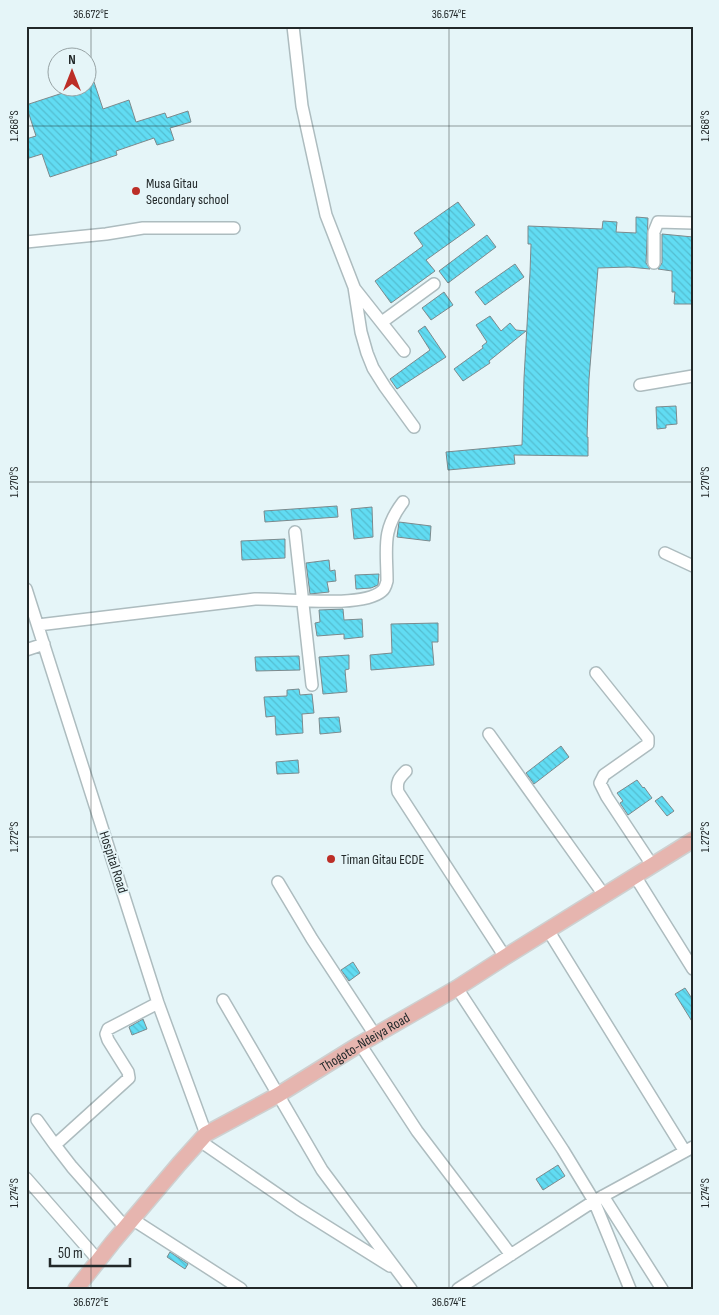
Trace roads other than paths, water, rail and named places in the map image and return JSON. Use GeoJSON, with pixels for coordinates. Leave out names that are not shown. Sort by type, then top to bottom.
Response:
{"type":"FeatureCollection","features":[{"type":"Feature","properties":{"kind":"main road","name":"Thogoto-Ndeiya Road"},"geometry":{"type":"LineString","coordinates":[[76,1289],[129,1223],[203,1138],[457,988],[693,840]]}},
{"type":"Feature","properties":{"kind":"street"},"geometry":{"type":"LineString","coordinates":[[293,26],[302,106],[324,206],[354,287],[362,332],[373,368],[414,427]]}},
{"type":"Feature","properties":{"kind":"street"},"geometry":{"type":"LineString","coordinates":[[654,263],[654,232],[658,222],[693,224]]}},
{"type":"Feature","properties":{"kind":"street"},"geometry":{"type":"LineString","coordinates":[[26,242],[106,234],[143,228],[234,228]]}},
{"type":"Feature","properties":{"kind":"street"},"geometry":{"type":"LineString","coordinates":[[382,322],[434,284]]}},
{"type":"Feature","properties":{"kind":"street"},"geometry":{"type":"LineString","coordinates":[[354,287],[404,351]]}},
{"type":"Feature","properties":{"kind":"street"},"geometry":{"type":"LineString","coordinates":[[640,385],[693,376]]}},
{"type":"Feature","properties":{"kind":"street"},"geometry":{"type":"LineString","coordinates":[[38,625],[255,599],[350,601],[372,596],[381,592],[386,587],[389,525],[393,515],[403,502]]}},
{"type":"Feature","properties":{"kind":"street"},"geometry":{"type":"LineString","coordinates":[[295,532],[312,685]]}},
{"type":"Feature","properties":{"kind":"street"},"geometry":{"type":"LineString","coordinates":[[665,553],[693,566]]}},
{"type":"Feature","properties":{"kind":"street","name":"Hospital Road"},"geometry":{"type":"LineString","coordinates":[[26,589],[203,1138]]}},
{"type":"Feature","properties":{"kind":"street"},"geometry":{"type":"LineString","coordinates":[[26,650],[44,644]]}},
{"type":"Feature","properties":{"kind":"street"},"geometry":{"type":"LineString","coordinates":[[596,673],[648,738],[648,744],[604,775],[600,783],[607,797],[652,865]]}},
{"type":"Feature","properties":{"kind":"street"},"geometry":{"type":"LineString","coordinates":[[488,734],[604,895]]}},
{"type":"Feature","properties":{"kind":"street"},"geometry":{"type":"LineString","coordinates":[[406,771],[397,783],[398,792],[505,957]]}},
{"type":"Feature","properties":{"kind":"street"},"geometry":{"type":"LineString","coordinates":[[635,876],[693,969]]}},
{"type":"Feature","properties":{"kind":"street"},"geometry":{"type":"LineString","coordinates":[[278,882],[312,939],[375,1035]]}},
{"type":"Feature","properties":{"kind":"street"},"geometry":{"type":"LineString","coordinates":[[458,1289],[598,1198],[688,1149],[548,930]]}},
{"type":"Feature","properties":{"kind":"street"},"geometry":{"type":"LineString","coordinates":[[457,988],[558,1143],[662,1289]]}},
{"type":"Feature","properties":{"kind":"street"},"geometry":{"type":"LineString","coordinates":[[223,1000],[322,1170],[411,1289]]}},
{"type":"Feature","properties":{"kind":"street"},"geometry":{"type":"LineString","coordinates":[[55,1146],[129,1078],[128,1072],[108,1040],[106,1034],[108,1029],[158,1003]]}},
{"type":"Feature","properties":{"kind":"street"},"geometry":{"type":"LineString","coordinates":[[360,1044],[423,1139],[511,1255]]}},
{"type":"Feature","properties":{"kind":"street"},"geometry":{"type":"LineString","coordinates":[[37,1120],[72,1167],[129,1223],[241,1289]]}},
{"type":"Feature","properties":{"kind":"street"},"geometry":{"type":"LineString","coordinates":[[203,1138],[299,1209],[397,1271]]}},
{"type":"Feature","properties":{"kind":"street"},"geometry":{"type":"LineString","coordinates":[[26,1178],[98,1260]]}},
{"type":"Feature","properties":{"kind":"street"},"geometry":{"type":"LineString","coordinates":[[598,1198],[630,1289]]}},
{"type":"Feature","properties":{"kind":"place","name":"Musa Gitau Secondary school"},"geometry":{"type":"Point","coordinates":[136,191]}},
{"type":"Feature","properties":{"kind":"place","name":"Timan Gitau ECDE"},"geometry":{"type":"Point","coordinates":[331,859]}}]}
